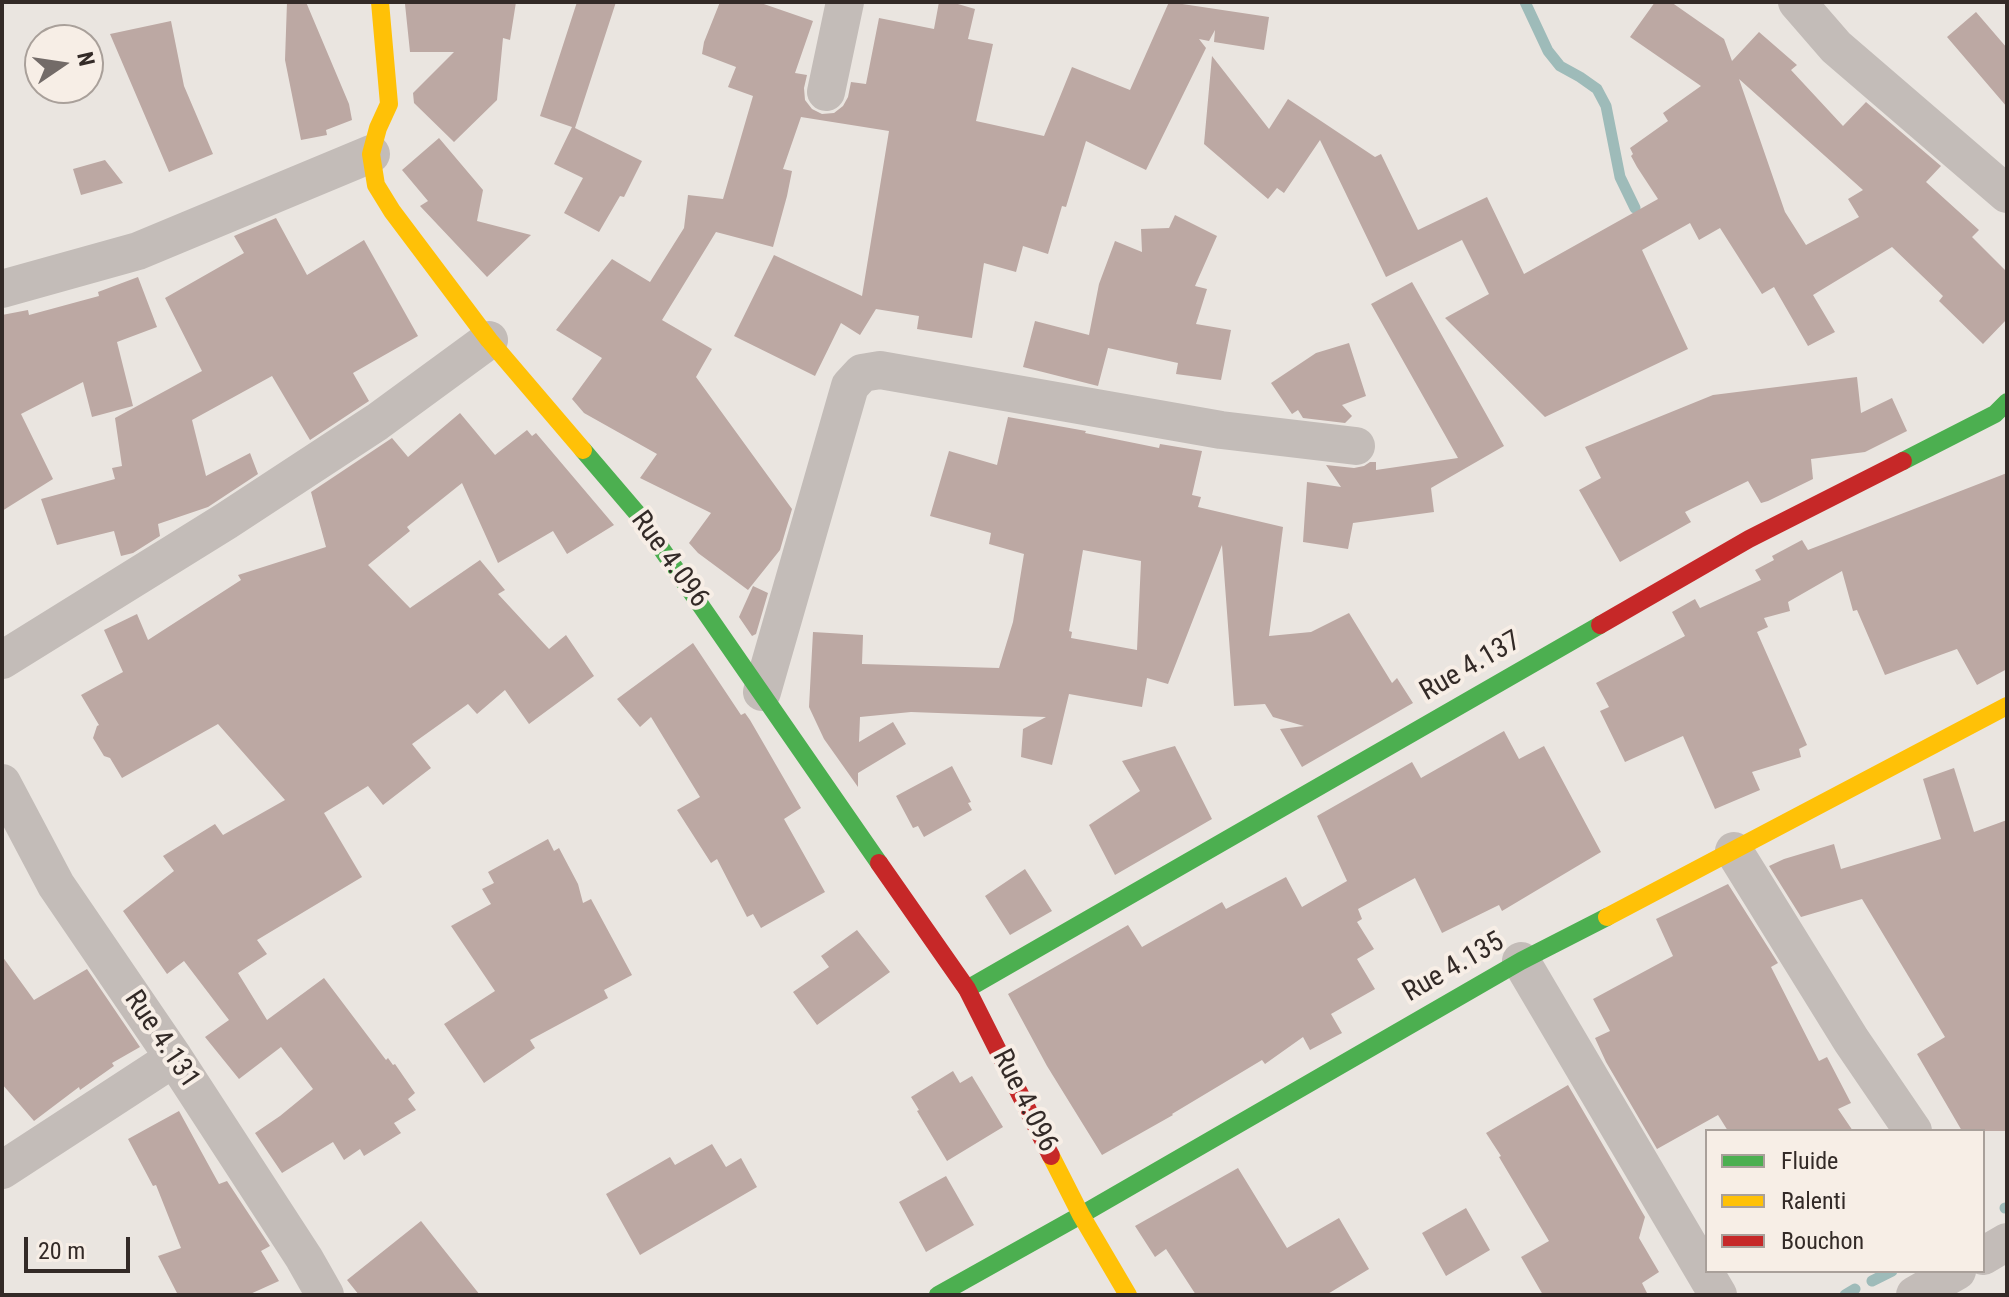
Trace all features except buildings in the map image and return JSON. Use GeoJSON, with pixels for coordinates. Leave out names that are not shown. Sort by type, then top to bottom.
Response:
{"type":"FeatureCollection","features":[{"type":"Feature","properties":{"kind":"street"},"geometry":{"type":"LineString","coordinates":[[2,289],[138,251],[371,154],[389,104],[380,2]]}},
{"type":"Feature","properties":{"kind":"street"},"geometry":{"type":"LineString","coordinates":[[826,92],[845,2]]}},
{"type":"Feature","properties":{"kind":"street"},"geometry":{"type":"LineString","coordinates":[[1797,2],[1836,47],[2007,194]]}},
{"type":"Feature","properties":{"kind":"street","name":"Rue 4.096"},"geometry":{"type":"LineString","coordinates":[[371,154],[376,185],[392,211],[489,340],[636,512],[967,989],[1081,1215],[1128,1295]]}},
{"type":"Feature","properties":{"kind":"street"},"geometry":{"type":"LineString","coordinates":[[2,660],[352,439],[489,340]]}},
{"type":"Feature","properties":{"kind":"street"},"geometry":{"type":"LineString","coordinates":[[762,692],[850,386],[862,373],[880,370],[1221,430],[1356,446]]}},
{"type":"Feature","properties":{"kind":"street","name":"Rue 4.137"},"geometry":{"type":"LineString","coordinates":[[967,989],[1749,539],[1995,414],[2007,402]]}},
{"type":"Feature","properties":{"kind":"street","name":"Rue 4.135"},"geometry":{"type":"LineString","coordinates":[[938,1295],[1521,961],[2007,706]]}},
{"type":"Feature","properties":{"kind":"street","name":"Rue 4.131"},"geometry":{"type":"LineString","coordinates":[[2,783],[56,885],[174,1058],[325,1295]]}},
{"type":"Feature","properties":{"kind":"street"},"geometry":{"type":"LineString","coordinates":[[1734,851],[1851,1040],[1912,1129]]}},
{"type":"Feature","properties":{"kind":"street"},"geometry":{"type":"LineString","coordinates":[[1521,961],[1718,1295]]}},
{"type":"Feature","properties":{"kind":"street"},"geometry":{"type":"LineString","coordinates":[[2,1170],[174,1058]]}},
{"type":"Feature","properties":{"kind":"street"},"geometry":{"type":"LineString","coordinates":[[1915,1295],[1954,1273]]}},
{"type":"Feature","properties":{"kind":"waterway"},"geometry":{"type":"LineString","coordinates":[[1525,2],[1548,51],[1560,66],[1597,89],[1606,106],[1620,177],[1635,208]]}},
{"type":"Feature","properties":{"kind":"waterway"},"geometry":{"type":"LineString","coordinates":[[1872,1281],[1888,1273]]}},
{"type":"Feature","properties":{"kind":"waterway"},"geometry":{"type":"LineString","coordinates":[[1845,1295],[1855,1289]]}},
{"type":"Feature","properties":{"kind":"traffic: fast"},"geometry":{"type":"LineString","coordinates":[[1903,461],[1995,414],[2007,402]]}},
{"type":"Feature","properties":{"kind":"traffic: fast"},"geometry":{"type":"LineString","coordinates":[[583,450],[636,512],[879,863]]}},
{"type":"Feature","properties":{"kind":"traffic: fast"},"geometry":{"type":"LineString","coordinates":[[967,989],[1600,625]]}},
{"type":"Feature","properties":{"kind":"traffic: fast"},"geometry":{"type":"LineString","coordinates":[[938,1295],[1521,961],[1607,917]]}},
{"type":"Feature","properties":{"kind":"traffic: slow"},"geometry":{"type":"LineString","coordinates":[[380,2],[389,104],[371,154],[376,185],[489,340],[583,450]]}},
{"type":"Feature","properties":{"kind":"traffic: slow"},"geometry":{"type":"LineString","coordinates":[[1607,917],[2007,706]]}},
{"type":"Feature","properties":{"kind":"traffic: slow"},"geometry":{"type":"LineString","coordinates":[[1051,1156],[1128,1295]]}},
{"type":"Feature","properties":{"kind":"traffic: jam"},"geometry":{"type":"LineString","coordinates":[[1600,625],[1749,539],[1903,461]]}},
{"type":"Feature","properties":{"kind":"traffic: jam"},"geometry":{"type":"LineString","coordinates":[[879,863],[967,989],[1051,1156]]}}]}
